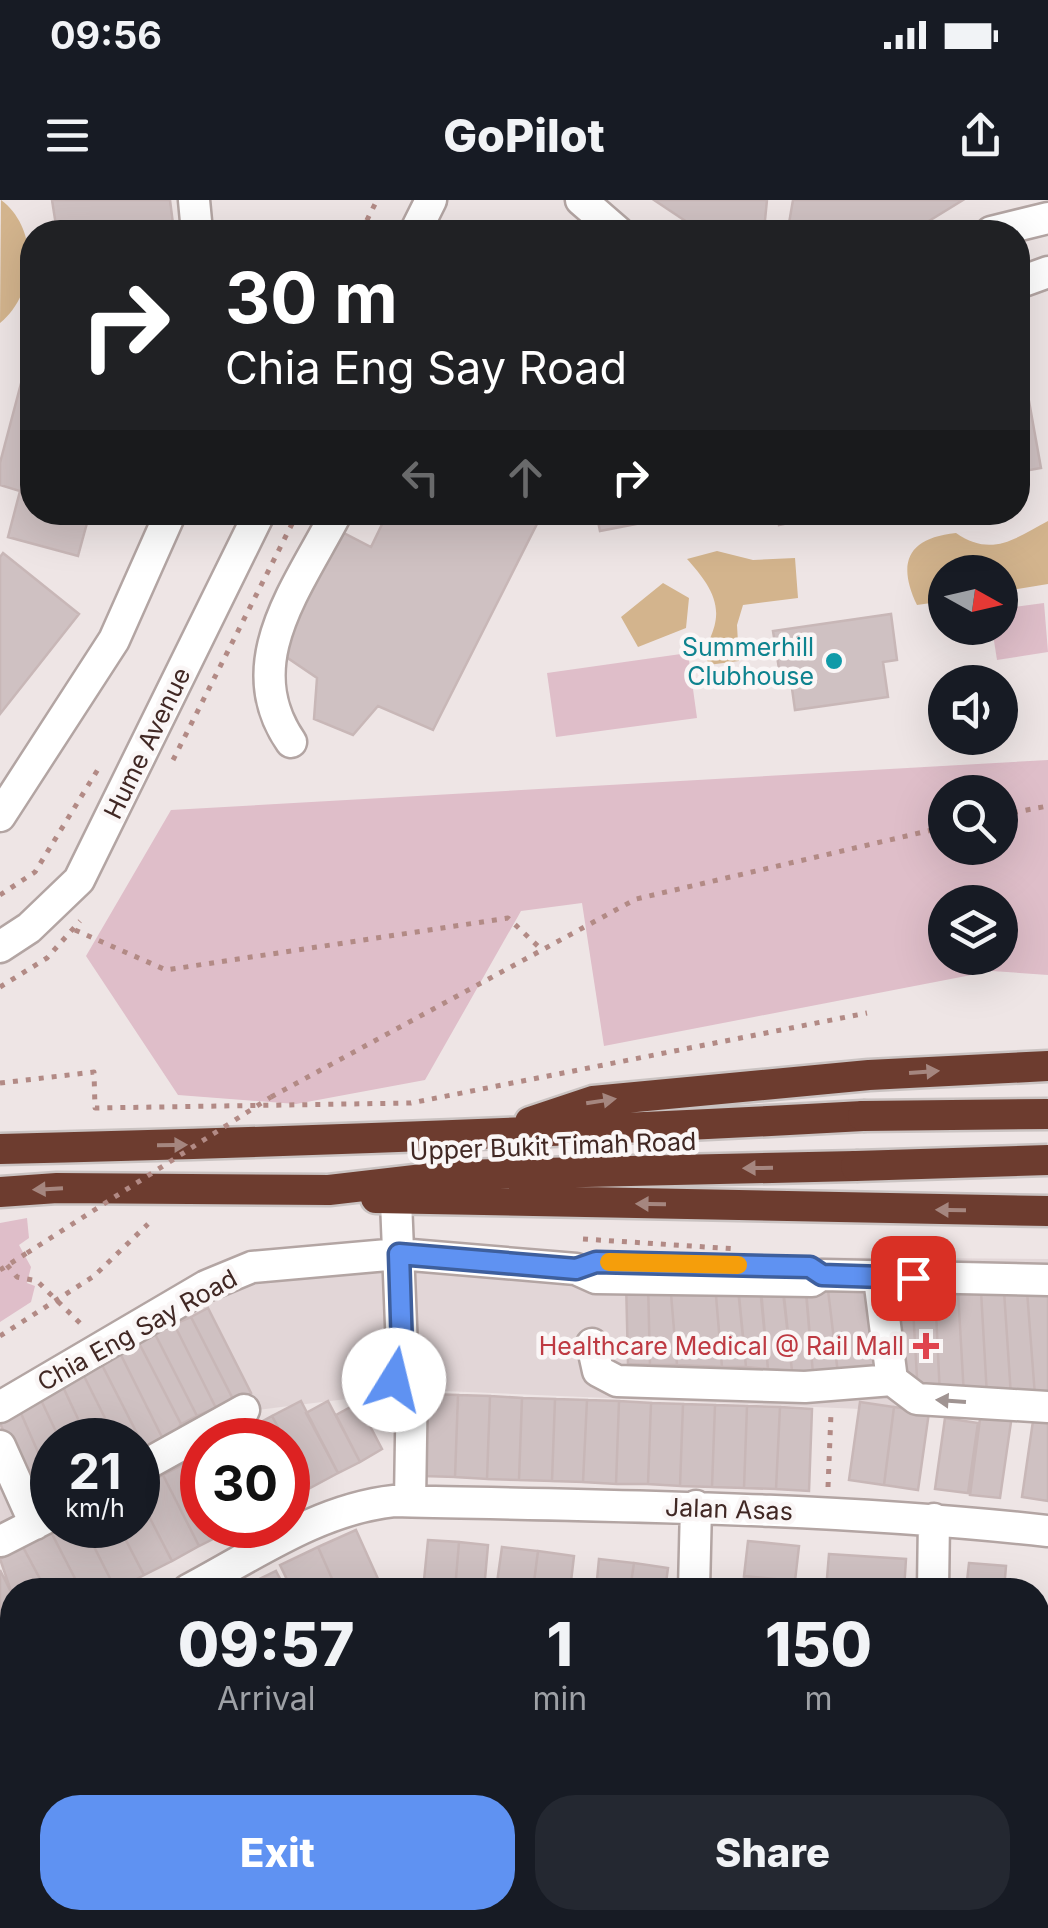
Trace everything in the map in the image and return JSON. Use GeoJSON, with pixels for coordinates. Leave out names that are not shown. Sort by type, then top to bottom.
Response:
{"type":"FeatureCollection","features":[{"type":"Feature","properties":{"kind":"highway"},"geometry":{"type":"LineString","coordinates":[[508,1130],[593,1101],[869,1075],[1048,1066]]}},
{"type":"Feature","properties":{"kind":"highway","name":"Upper Bukit Timah Road"},"geometry":{"type":"LineString","coordinates":[[0,1148],[303,1144],[508,1130],[606,1130],[863,1116],[1048,1114]]}},
{"type":"Feature","properties":{"kind":"highway","name":"Upper Bukit Timah Road"},"geometry":{"type":"LineString","coordinates":[[0,1192],[57,1188],[329,1190],[458,1175],[1048,1160]]}},
{"type":"Feature","properties":{"kind":"highway"},"geometry":{"type":"LineString","coordinates":[[329,1190],[396,1201],[1048,1211]]}},
{"type":"Feature","properties":{"kind":"street"},"geometry":{"type":"LineString","coordinates":[[581,200],[604,220]]}},
{"type":"Feature","properties":{"kind":"street"},"geometry":{"type":"LineString","coordinates":[[0,816],[114,640],[164,525]]}},
{"type":"Feature","properties":{"kind":"street","name":"Hume Avenue"},"geometry":{"type":"LineString","coordinates":[[0,947],[29,928],[79,880],[254,525]]}},
{"type":"Feature","properties":{"kind":"street"},"geometry":{"type":"LineString","coordinates":[[291,742],[270,706],[270,652],[331,525]]}},
{"type":"Feature","properties":{"kind":"street"},"geometry":{"type":"LineString","coordinates":[[396,1201],[402,1349],[412,1378],[402,1501]]}},
{"type":"Feature","properties":{"kind":"street","name":"Chia Eng Say Road"},"geometry":{"type":"LineString","coordinates":[[0,1408],[206,1286],[252,1268],[399,1254],[576,1269],[596,1262],[746,1265],[810,1267],[822,1275],[879,1278],[1048,1280]]}},
{"type":"Feature","properties":{"kind":"street"},"geometry":{"type":"LineString","coordinates":[[879,1278],[892,1380]]}},
{"type":"Feature","properties":{"kind":"street"},"geometry":{"type":"LineString","coordinates":[[592,1344],[598,1370],[617,1381],[698,1386],[832,1385],[892,1380],[917,1398],[1048,1407]]}},
{"type":"Feature","properties":{"kind":"street"},"geometry":{"type":"LineString","coordinates":[[160,1457],[244,1410]]}},
{"type":"Feature","properties":{"kind":"street"},"geometry":{"type":"LineString","coordinates":[[0,1446],[30,1496]]}},
{"type":"Feature","properties":{"kind":"street","name":"Jalan Asas"},"geometry":{"type":"LineString","coordinates":[[210,1578],[324,1517],[360,1504],[402,1501],[696,1506],[934,1518],[1048,1531]]}},
{"type":"Feature","properties":{"kind":"street"},"geometry":{"type":"LineString","coordinates":[[694,1578],[696,1506]]}},
{"type":"Feature","properties":{"kind":"street"},"geometry":{"type":"LineString","coordinates":[[933,1578],[934,1518]]}},
{"type":"Feature","properties":{"kind":"street"},"geometry":{"type":"LineString","coordinates":[[1,1541],[30,1526]]}},
{"type":"Feature","properties":{"kind":"path"},"geometry":{"type":"LineString","coordinates":[[0,895],[35,872],[106,756]]}},
{"type":"Feature","properties":{"kind":"path"},"geometry":{"type":"LineString","coordinates":[[1018,812],[1048,806]]}},
{"type":"Feature","properties":{"kind":"path"},"geometry":{"type":"LineString","coordinates":[[0,1270],[271,1096],[636,899],[928,831]]}},
{"type":"Feature","properties":{"kind":"path"},"geometry":{"type":"LineString","coordinates":[[75,930],[166,970],[508,918],[542,950]]}},
{"type":"Feature","properties":{"kind":"path"},"geometry":{"type":"LineString","coordinates":[[0,1084],[94,1072],[95,1108],[292,1108],[412,1103],[866,1013]]}},
{"type":"Feature","properties":{"kind":"path"},"geometry":{"type":"LineString","coordinates":[[0,1336],[94,1276],[148,1224]]}},
{"type":"Feature","properties":{"kind":"path"},"geometry":{"type":"LineString","coordinates":[[571,1238],[743,1249]]}},
{"type":"Feature","properties":{"kind":"path"},"geometry":{"type":"LineString","coordinates":[[8,1265],[17,1277],[37,1281],[78,1319],[96,1350]]}},
{"type":"Feature","properties":{"kind":"path"},"geometry":{"type":"LineString","coordinates":[[829,1480],[832,1385]]}},
{"type":"Feature","properties":{"kind":"shaded area"},"geometry":{"type":"Polygon","coordinates":[[[1,200],[20,223],[20,298],[0,323],[1,200]]]}},
{"type":"Feature","properties":{"kind":"shaded area"},"geometry":{"type":"Polygon","coordinates":[[[1048,521],[1048,584],[1018,589],[1018,555],[928,555],[928,603],[917,605],[908,565],[911,555],[926,540],[956,533],[981,544],[1014,539],[1048,521]]]}},
{"type":"Feature","properties":{"kind":"shaded area"},"geometry":{"type":"Polygon","coordinates":[[[717,551],[753,560],[795,558],[798,598],[743,605],[737,625],[739,661],[708,665],[707,650],[716,609],[708,585],[687,559],[717,551]]]}},
{"type":"Feature","properties":{"kind":"shaded area"},"geometry":{"type":"Polygon","coordinates":[[[663,583],[689,598],[686,628],[638,647],[621,617],[663,583]]]}},
{"type":"Feature","properties":{"kind":"shaded area"},"geometry":{"type":"Polygon","coordinates":[[[1044,603],[1048,652],[997,660],[995,645],[1018,645],[1018,607],[1044,603]]]}},
{"type":"Feature","properties":{"kind":"shaded area"},"geometry":{"type":"Polygon","coordinates":[[[688,653],[697,718],[556,737],[547,673],[688,653]]]}},
{"type":"Feature","properties":{"kind":"shaded area"},"geometry":{"type":"Polygon","coordinates":[[[1048,760],[1048,975],[1018,973],[1018,885],[928,885],[928,975],[971,975],[604,1046],[582,903],[521,911],[425,1080],[296,1104],[178,1095],[86,956],[171,810],[1048,760]]]}},
{"type":"Feature","properties":{"kind":"shaded area"},"geometry":{"type":"Polygon","coordinates":[[[27,1218],[29,1238],[19,1245],[31,1267],[27,1283],[35,1286],[31,1302],[0,1322],[0,1223],[27,1218]]]}},
{"type":"Feature","properties":{"kind":"shaded area"},"geometry":{"type":"Polygon","coordinates":[[[296,1254],[1048,1259],[1048,1417],[420,1390],[257,1410],[243,1418],[180,1418],[180,1453],[160,1464],[160,1418],[30,1418],[30,1536],[0,1553],[0,1395],[211,1265],[296,1254]]]}},
{"type":"Feature","properties":{"kind":"building"},"geometry":{"type":"Polygon","coordinates":[[[52,200],[170,200],[172,220],[55,220],[52,200]]]}},
{"type":"Feature","properties":{"kind":"building"},"geometry":{"type":"Polygon","coordinates":[[[654,200],[767,200],[765,220],[684,220],[654,200]]]}},
{"type":"Feature","properties":{"kind":"building"},"geometry":{"type":"Polygon","coordinates":[[[793,200],[963,200],[930,220],[790,220],[793,200]]]}},
{"type":"Feature","properties":{"kind":"building"},"geometry":{"type":"Polygon","coordinates":[[[20,387],[20,491],[0,485],[0,463],[20,387]]]}},
{"type":"Feature","properties":{"kind":"building"},"geometry":{"type":"Polygon","coordinates":[[[1030,407],[1041,468],[1030,470],[1030,407]]]}},
{"type":"Feature","properties":{"kind":"building"},"geometry":{"type":"Polygon","coordinates":[[[20,491],[20,525],[86,525],[78,556],[8,537],[20,491]]]}},
{"type":"Feature","properties":{"kind":"building"},"geometry":{"type":"Polygon","coordinates":[[[382,525],[536,525],[433,730],[378,706],[353,735],[314,719],[317,678],[273,648],[334,528],[371,547],[382,525]]]}},
{"type":"Feature","properties":{"kind":"building"},"geometry":{"type":"Polygon","coordinates":[[[599,525],[631,525],[600,531],[599,525]]]}},
{"type":"Feature","properties":{"kind":"building"},"geometry":{"type":"Polygon","coordinates":[[[3,553],[79,614],[0,714],[0,557],[3,553]]]}},
{"type":"Feature","properties":{"kind":"building","name":"Summerhill Clubhouse"},"geometry":{"type":"Polygon","coordinates":[[[891,614],[897,660],[883,662],[888,697],[795,710],[790,674],[780,675],[773,631],[891,614]]]}},
{"type":"Feature","properties":{"kind":"building"},"geometry":{"type":"Polygon","coordinates":[[[626,1280],[648,1282],[650,1365],[628,1364],[626,1280]]]}},
{"type":"Feature","properties":{"kind":"building"},"geometry":{"type":"Polygon","coordinates":[[[648,1282],[670,1282],[677,1365],[650,1365],[648,1282]]]}},
{"type":"Feature","properties":{"kind":"building"},"geometry":{"type":"Polygon","coordinates":[[[670,1282],[715,1284],[722,1367],[677,1365],[670,1282]]]}},
{"type":"Feature","properties":{"kind":"building"},"geometry":{"type":"Polygon","coordinates":[[[715,1284],[738,1285],[746,1367],[722,1367],[715,1284]]]}},
{"type":"Feature","properties":{"kind":"building"},"geometry":{"type":"Polygon","coordinates":[[[760,1287],[783,1292],[792,1371],[768,1369],[760,1287]]]}},
{"type":"Feature","properties":{"kind":"building"},"geometry":{"type":"Polygon","coordinates":[[[783,1287],[806,1293],[813,1374],[792,1371],[783,1287]]]}},
{"type":"Feature","properties":{"kind":"building"},"geometry":{"type":"Polygon","coordinates":[[[738,1289],[761,1290],[768,1369],[746,1367],[738,1289]]]}},
{"type":"Feature","properties":{"kind":"building"},"geometry":{"type":"Polygon","coordinates":[[[806,1289],[828,1290],[838,1374],[813,1374],[806,1289]]]}},
{"type":"Feature","properties":{"kind":"building"},"geometry":{"type":"Polygon","coordinates":[[[828,1290],[873,1292],[883,1374],[838,1374],[828,1290]]]}},
{"type":"Feature","properties":{"kind":"building"},"geometry":{"type":"Polygon","coordinates":[[[889,1291],[912,1291],[918,1395],[896,1378],[889,1291]]]}},
{"type":"Feature","properties":{"kind":"building","name":"Healthcare Medical @ Rail Mall"},"geometry":{"type":"Polygon","coordinates":[[[912,1291],[935,1291],[940,1396],[918,1395],[912,1291]]]}},
{"type":"Feature","properties":{"kind":"building"},"geometry":{"type":"Polygon","coordinates":[[[935,1291],[958,1291],[964,1396],[940,1396],[935,1291]]]}},
{"type":"Feature","properties":{"kind":"building"},"geometry":{"type":"Polygon","coordinates":[[[958,1291],[981,1291],[987,1396],[964,1396],[958,1291]]]}},
{"type":"Feature","properties":{"kind":"building"},"geometry":{"type":"Polygon","coordinates":[[[981,1291],[1004,1291],[1011,1396],[987,1396],[981,1291]]]}},
{"type":"Feature","properties":{"kind":"building"},"geometry":{"type":"Polygon","coordinates":[[[1004,1291],[1027,1291],[1035,1396],[1011,1396],[1004,1291]]]}},
{"type":"Feature","properties":{"kind":"building"},"geometry":{"type":"Polygon","coordinates":[[[1027,1291],[1048,1291],[1048,1396],[1035,1396],[1027,1291]]]}},
{"type":"Feature","properties":{"kind":"building"},"geometry":{"type":"Polygon","coordinates":[[[208,1308],[251,1393],[234,1401],[191,1317],[208,1308]]]}},
{"type":"Feature","properties":{"kind":"building"},"geometry":{"type":"Polygon","coordinates":[[[191,1317],[234,1401],[216,1408],[174,1324],[191,1317]]]}},
{"type":"Feature","properties":{"kind":"building"},"geometry":{"type":"Polygon","coordinates":[[[174,1324],[216,1408],[197,1416],[155,1334],[174,1324]]]}},
{"type":"Feature","properties":{"kind":"building"},"geometry":{"type":"Polygon","coordinates":[[[155,1334],[197,1416],[180,1418],[180,1422],[139,1343],[155,1334]]]}},
{"type":"Feature","properties":{"kind":"building"},"geometry":{"type":"Polygon","coordinates":[[[139,1343],[180,1422],[166,1445],[160,1433],[160,1418],[152,1418],[120,1353],[139,1343]]]}},
{"type":"Feature","properties":{"kind":"building"},"geometry":{"type":"Polygon","coordinates":[[[120,1353],[152,1418],[129,1418],[101,1363],[120,1353]]]}},
{"type":"Feature","properties":{"kind":"building"},"geometry":{"type":"Polygon","coordinates":[[[101,1363],[129,1418],[105,1418],[83,1374],[101,1363]]]}},
{"type":"Feature","properties":{"kind":"building"},"geometry":{"type":"Polygon","coordinates":[[[83,1374],[105,1418],[78,1418],[63,1387],[83,1374]]]}},
{"type":"Feature","properties":{"kind":"building"},"geometry":{"type":"Polygon","coordinates":[[[63,1387],[78,1418],[50,1418],[41,1400],[63,1387]]]}},
{"type":"Feature","properties":{"kind":"building"},"geometry":{"type":"Polygon","coordinates":[[[426,1394],[458,1395],[455,1477],[423,1476],[426,1394]]]}},
{"type":"Feature","properties":{"kind":"building"},"geometry":{"type":"Polygon","coordinates":[[[458,1395],[490,1396],[487,1479],[455,1477],[458,1395]]]}},
{"type":"Feature","properties":{"kind":"building"},"geometry":{"type":"Polygon","coordinates":[[[490,1396],[522,1398],[519,1480],[487,1479],[490,1396]]]}},
{"type":"Feature","properties":{"kind":"building"},"geometry":{"type":"Polygon","coordinates":[[[522,1398],[555,1399],[552,1481],[519,1480],[522,1398]]]}},
{"type":"Feature","properties":{"kind":"building"},"geometry":{"type":"Polygon","coordinates":[[[555,1399],[587,1400],[583,1482],[552,1481],[555,1399]]]}},
{"type":"Feature","properties":{"kind":"building"},"geometry":{"type":"Polygon","coordinates":[[[41,1400],[50,1418],[30,1418],[30,1434],[20,1411],[41,1400]]]}},
{"type":"Feature","properties":{"kind":"building"},"geometry":{"type":"Polygon","coordinates":[[[587,1400],[619,1401],[616,1484],[583,1482],[587,1400]]]}},
{"type":"Feature","properties":{"kind":"building"},"geometry":{"type":"Polygon","coordinates":[[[301,1401],[310,1418],[273,1418],[301,1401]]]}},
{"type":"Feature","properties":{"kind":"building"},"geometry":{"type":"Polygon","coordinates":[[[328,1401],[360,1462],[338,1473],[306,1413],[328,1401]]]}},
{"type":"Feature","properties":{"kind":"building"},"geometry":{"type":"Polygon","coordinates":[[[619,1401],[651,1403],[648,1484],[616,1484],[619,1401]]]}},
{"type":"Feature","properties":{"kind":"building"},"geometry":{"type":"Polygon","coordinates":[[[860,1402],[894,1407],[884,1485],[849,1480],[860,1402]]]}},
{"type":"Feature","properties":{"kind":"building"},"geometry":{"type":"Polygon","coordinates":[[[358,1403],[382,1449],[360,1462],[336,1415],[358,1403]]]}},
{"type":"Feature","properties":{"kind":"building"},"geometry":{"type":"Polygon","coordinates":[[[651,1403],[683,1404],[680,1486],[648,1484],[651,1403]]]}},
{"type":"Feature","properties":{"kind":"building"},"geometry":{"type":"Polygon","coordinates":[[[683,1404],[715,1405],[712,1487],[680,1486],[683,1404]]]}},
{"type":"Feature","properties":{"kind":"building"},"geometry":{"type":"Polygon","coordinates":[[[982,1404],[1013,1408],[1000,1498],[970,1495],[982,1404]]]}},
{"type":"Feature","properties":{"kind":"building"},"geometry":{"type":"Polygon","coordinates":[[[715,1405],[747,1406],[744,1488],[712,1487],[715,1405]]]}},
{"type":"Feature","properties":{"kind":"building"},"geometry":{"type":"Polygon","coordinates":[[[747,1406],[780,1407],[776,1489],[744,1488],[747,1406]]]}},
{"type":"Feature","properties":{"kind":"building"},"geometry":{"type":"Polygon","coordinates":[[[780,1407],[812,1409],[809,1491],[776,1489],[780,1407]]]}},
{"type":"Feature","properties":{"kind":"building"},"geometry":{"type":"Polygon","coordinates":[[[894,1407],[929,1412],[918,1490],[884,1485],[894,1407]]]}},
{"type":"Feature","properties":{"kind":"building"},"geometry":{"type":"Polygon","coordinates":[[[20,1411],[30,1434],[30,1492],[0,1423],[20,1411]]]}},
{"type":"Feature","properties":{"kind":"building"},"geometry":{"type":"Polygon","coordinates":[[[945,1418],[978,1423],[968,1493],[935,1489],[945,1418]]]}},
{"type":"Feature","properties":{"kind":"building"},"geometry":{"type":"Polygon","coordinates":[[[310,1419],[338,1473],[310,1488],[310,1419]]]}},
{"type":"Feature","properties":{"kind":"building"},"geometry":{"type":"Polygon","coordinates":[[[1033,1421],[1048,1423],[1048,1501],[1022,1497],[1033,1421]]]}},
{"type":"Feature","properties":{"kind":"building"},"geometry":{"type":"Polygon","coordinates":[[[180,1466],[180,1509],[163,1475],[180,1466]]]}},
{"type":"Feature","properties":{"kind":"building"},"geometry":{"type":"Polygon","coordinates":[[[163,1475],[180,1509],[180,1548],[195,1548],[172,1561],[160,1538],[163,1475]]]}},
{"type":"Feature","properties":{"kind":"building"},"geometry":{"type":"Polygon","coordinates":[[[356,1530],[378,1578],[332,1578],[318,1547],[356,1530]]]}},
{"type":"Feature","properties":{"kind":"building"},"geometry":{"type":"Polygon","coordinates":[[[160,1538],[172,1561],[144,1575],[130,1548],[160,1548],[160,1538]]]}},
{"type":"Feature","properties":{"kind":"building"},"geometry":{"type":"Polygon","coordinates":[[[428,1540],[459,1542],[456,1578],[424,1578],[428,1540]]]}},
{"type":"Feature","properties":{"kind":"building"},"geometry":{"type":"Polygon","coordinates":[[[748,1541],[799,1546],[795,1578],[744,1576],[748,1541]]]}},
{"type":"Feature","properties":{"kind":"building"},"geometry":{"type":"Polygon","coordinates":[[[459,1542],[488,1545],[485,1578],[456,1578],[459,1542]]]}},
{"type":"Feature","properties":{"kind":"building"},"geometry":{"type":"Polygon","coordinates":[[[30,1543],[30,1548],[59,1548],[75,1578],[40,1578],[23,1547],[30,1543]]]}},
{"type":"Feature","properties":{"kind":"building"},"geometry":{"type":"Polygon","coordinates":[[[23,1547],[40,1578],[7,1578],[0,1559],[23,1547]]]}},
{"type":"Feature","properties":{"kind":"building"},"geometry":{"type":"Polygon","coordinates":[[[318,1547],[332,1578],[286,1578],[280,1565],[318,1547]]]}},
{"type":"Feature","properties":{"kind":"building"},"geometry":{"type":"Polygon","coordinates":[[[502,1547],[538,1551],[535,1578],[498,1578],[502,1547]]]}},
{"type":"Feature","properties":{"kind":"building"},"geometry":{"type":"Polygon","coordinates":[[[59,1548],[95,1548],[110,1578],[75,1578],[59,1548]]]}},
{"type":"Feature","properties":{"kind":"building"},"geometry":{"type":"Polygon","coordinates":[[[95,1548],[130,1548],[144,1575],[110,1578],[95,1548]]]}},
{"type":"Feature","properties":{"kind":"building"},"geometry":{"type":"Polygon","coordinates":[[[538,1551],[574,1556],[571,1578],[535,1578],[538,1551]]]}},
{"type":"Feature","properties":{"kind":"building"},"geometry":{"type":"Polygon","coordinates":[[[829,1554],[906,1559],[905,1578],[827,1578],[829,1554]]]}},
{"type":"Feature","properties":{"kind":"building"},"geometry":{"type":"Polygon","coordinates":[[[599,1559],[634,1563],[632,1578],[597,1578],[599,1559]]]}},
{"type":"Feature","properties":{"kind":"building"},"geometry":{"type":"Polygon","coordinates":[[[634,1563],[668,1568],[667,1578],[632,1578],[634,1563]]]}},
{"type":"Feature","properties":{"kind":"building"},"geometry":{"type":"Polygon","coordinates":[[[969,1563],[1006,1566],[1005,1578],[967,1578],[969,1563]]]}},
{"type":"Feature","properties":{"kind":"building"},"geometry":{"type":"Polygon","coordinates":[[[276,1571],[280,1578],[262,1578],[276,1571]]]}},
{"type":"Feature","properties":{"kind":"slow traffic"},"geometry":{"type":"LineString","coordinates":[[609,1262],[738,1265]]}},
{"type":"Feature","properties":{"kind":"place","name":"Summerhill Clubhouse"},"geometry":{"type":"Point","coordinates":[834,661]}},
{"type":"Feature","properties":{"kind":"place","name":"Healthcare Medical @ Rail Mall"},"geometry":{"type":"Point","coordinates":[926,1346]}},
{"type":"Feature","properties":{"kind":"route"},"geometry":{"type":"LineString","coordinates":[[394,1380],[402,1349],[399,1254],[432,1260],[576,1269],[596,1262],[810,1267],[822,1275],[913,1278]]}}]}
